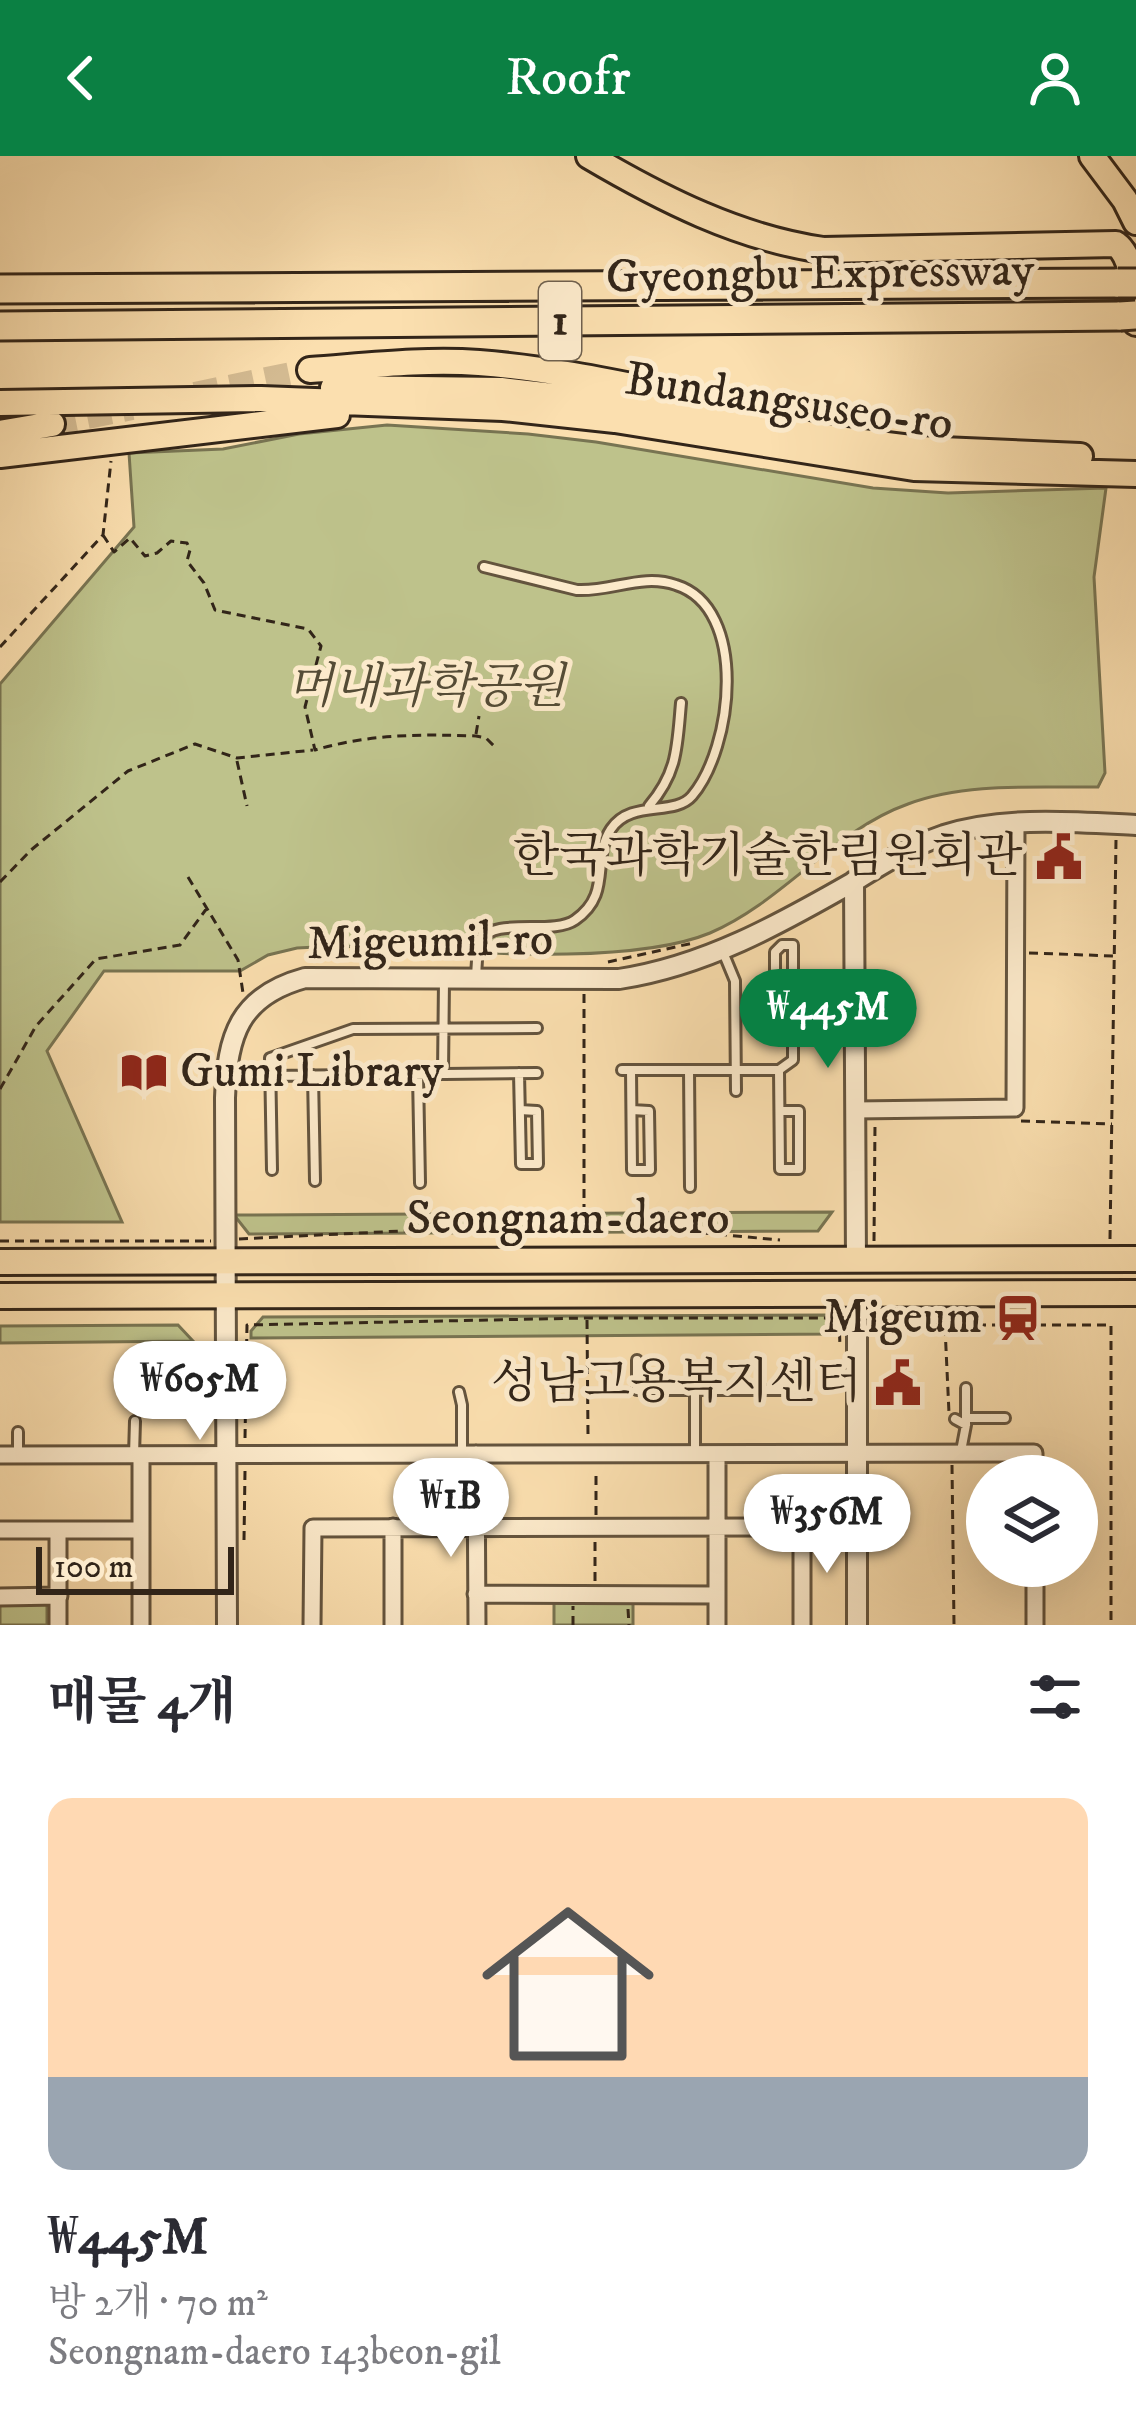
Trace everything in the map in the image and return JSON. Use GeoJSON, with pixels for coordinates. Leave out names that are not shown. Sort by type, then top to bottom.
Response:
{"type":"FeatureCollection","features":[{"type":"Feature","properties":{"kind":"highway","name":"Gyeongbu Expressway"},"geometry":{"type":"LineString","coordinates":[[0,289],[1127,283]]}},
{"type":"Feature","properties":{"kind":"highway","name":"Gyeongbu Expressway"},"geometry":{"type":"LineString","coordinates":[[0,326],[1131,318]]}},
{"type":"Feature","properties":{"kind":"main road"},"geometry":{"type":"LineString","coordinates":[[589,156],[726,226],[781,244],[823,250],[1116,244],[1129,260],[1131,318]]}},
{"type":"Feature","properties":{"kind":"main road"},"geometry":{"type":"LineString","coordinates":[[1092,156],[1136,222]]}},
{"type":"Feature","properties":{"kind":"main road"},"geometry":{"type":"LineString","coordinates":[[310,370],[478,363],[596,377],[790,418],[845,440]]}},
{"type":"Feature","properties":{"kind":"main road","name":"Bundangsuseo-ro"},"geometry":{"type":"LineString","coordinates":[[0,387],[501,390],[845,440],[1108,466],[1136,473]]}},
{"type":"Feature","properties":{"kind":"main road","name":"Bundangsuseo-ro"},"geometry":{"type":"LineString","coordinates":[[0,403],[261,399],[503,408],[614,420],[914,468],[1108,466],[1136,458]]}},
{"type":"Feature","properties":{"kind":"main road"},"geometry":{"type":"LineString","coordinates":[[0,455],[429,407]]}},
{"type":"Feature","properties":{"kind":"main road"},"geometry":{"type":"LineString","coordinates":[[0,433],[52,424]]}},
{"type":"Feature","properties":{"kind":"main road","name":"Seongnam-daero"},"geometry":{"type":"LineString","coordinates":[[0,1262],[227,1251],[862,1252],[1136,1259]]}},
{"type":"Feature","properties":{"kind":"main road","name":"Seongnam-daero"},"geometry":{"type":"LineString","coordinates":[[0,1296],[1136,1293]]}},
{"type":"Feature","properties":{"kind":"street","name":"Migeumil-ro"},"geometry":{"type":"LineString","coordinates":[[227,1625],[236,1459],[227,1296],[226,1062],[232,1038],[250,1007],[266,994],[305,978],[620,979],[667,970],[723,951],[940,837],[1016,825],[1136,824]]}},
{"type":"Feature","properties":{"kind":"street"},"geometry":{"type":"LineString","coordinates":[[855,1110],[1015,1108],[1016,825]]}},
{"type":"Feature","properties":{"kind":"street"},"geometry":{"type":"LineString","coordinates":[[854,881],[855,1110],[862,1252]]}},
{"type":"Feature","properties":{"kind":"street"},"geometry":{"type":"LineString","coordinates":[[856,1294],[857,1625]]}},
{"type":"Feature","properties":{"kind":"street"},"geometry":{"type":"LineString","coordinates":[[469,1454],[476,1526],[477,1625]]}},
{"type":"Feature","properties":{"kind":"street"},"geometry":{"type":"LineString","coordinates":[[9,1455],[236,1459],[469,1454],[1034,1455]]}},
{"type":"Feature","properties":{"kind":"street"},"geometry":{"type":"LineString","coordinates":[[717,1454],[717,1625]]}},
{"type":"Feature","properties":{"kind":"street"},"geometry":{"type":"LineString","coordinates":[[137,1455],[141,1625]]}},
{"type":"Feature","properties":{"kind":"street"},"geometry":{"type":"LineString","coordinates":[[312,1625],[313,1528],[476,1526],[802,1527],[802,1625]]}},
{"type":"Feature","properties":{"kind":"street"},"geometry":{"type":"LineString","coordinates":[[393,1527],[393,1625]]}},
{"type":"Feature","properties":{"kind":"street"},"geometry":{"type":"LineString","coordinates":[[0,1530],[141,1530]]}},
{"type":"Feature","properties":{"kind":"street"},"geometry":{"type":"LineString","coordinates":[[58,1530],[58,1625]]}},
{"type":"Feature","properties":{"kind":"street"},"geometry":{"type":"LineString","coordinates":[[1035,1587],[1035,1625]]}},
{"type":"Feature","properties":{"kind":"street"},"geometry":{"type":"LineString","coordinates":[[476,1594],[717,1595]]}},
{"type":"Feature","properties":{"kind":"street"},"geometry":{"type":"LineString","coordinates":[[0,1597],[58,1596]]}},
{"type":"Feature","properties":{"kind":"lane"},"geometry":{"type":"LineString","coordinates":[[476,978],[479,942],[484,935],[496,929],[561,927],[576,920],[597,894],[611,829],[622,819],[648,807],[676,806],[690,800],[717,752],[728,687],[724,654],[712,619],[699,597],[681,586],[657,580],[577,590],[484,567]]}},
{"type":"Feature","properties":{"kind":"lane"},"geometry":{"type":"LineString","coordinates":[[648,807],[667,785],[674,768],[681,704]]}},
{"type":"Feature","properties":{"kind":"lane"},"geometry":{"type":"LineString","coordinates":[[632,1110],[649,1111],[650,1170],[632,1170],[627,1070],[779,1070],[793,1060],[793,1030],[793,945],[782,945],[775,952],[775,1030],[793,1030]]}},
{"type":"Feature","properties":{"kind":"lane"},"geometry":{"type":"LineString","coordinates":[[723,951],[735,981],[736,1091]]}},
{"type":"Feature","properties":{"kind":"lane"},"geometry":{"type":"LineString","coordinates":[[443,1074],[444,978]]}},
{"type":"Feature","properties":{"kind":"lane"},"geometry":{"type":"LineString","coordinates":[[272,1170],[270,1058],[353,1029],[537,1028]]}},
{"type":"Feature","properties":{"kind":"lane"},"geometry":{"type":"LineString","coordinates":[[689,1070],[690,1187]]}},
{"type":"Feature","properties":{"kind":"lane"},"geometry":{"type":"LineString","coordinates":[[779,1070],[780,1168],[799,1168],[799,1111],[780,1111]]}},
{"type":"Feature","properties":{"kind":"lane"},"geometry":{"type":"LineString","coordinates":[[519,1073],[521,1164],[538,1164],[537,1111],[520,1110]]}},
{"type":"Feature","properties":{"kind":"lane"},"geometry":{"type":"LineString","coordinates":[[270,1076],[537,1073]]}},
{"type":"Feature","properties":{"kind":"lane"},"geometry":{"type":"LineString","coordinates":[[418,1074],[420,1183]]}},
{"type":"Feature","properties":{"kind":"lane"},"geometry":{"type":"LineString","coordinates":[[313,1075],[315,1181]]}},
{"type":"Feature","properties":{"kind":"lane"},"geometry":{"type":"LineString","coordinates":[[637,1360],[637,1390],[788,1390]]}},
{"type":"Feature","properties":{"kind":"lane"},"geometry":{"type":"LineString","coordinates":[[956,1454],[966,1422],[966,1388]]}},
{"type":"Feature","properties":{"kind":"lane"},"geometry":{"type":"LineString","coordinates":[[695,1390],[695,1454]]}},
{"type":"Feature","properties":{"kind":"lane"},"geometry":{"type":"LineString","coordinates":[[459,1392],[469,1454]]}},
{"type":"Feature","properties":{"kind":"lane"},"geometry":{"type":"LineString","coordinates":[[955,1419],[1005,1418]]}},
{"type":"Feature","properties":{"kind":"lane"},"geometry":{"type":"LineString","coordinates":[[135,1421],[137,1455]]}},
{"type":"Feature","properties":{"kind":"lane"},"geometry":{"type":"LineString","coordinates":[[9,1455],[18,1432]]}},
{"type":"Feature","properties":{"kind":"path"},"geometry":{"type":"LineString","coordinates":[[0,647],[103,535],[113,440]]}},
{"type":"Feature","properties":{"kind":"path"},"geometry":{"type":"LineString","coordinates":[[103,535],[114,552],[130,538],[145,556],[171,541],[187,543],[187,561],[204,583],[215,610],[308,629],[321,646],[305,706],[315,750]]}},
{"type":"Feature","properties":{"kind":"path"},"geometry":{"type":"LineString","coordinates":[[476,736],[479,716]]}},
{"type":"Feature","properties":{"kind":"path"},"geometry":{"type":"LineString","coordinates":[[0,882],[31,850],[128,771],[195,744],[237,758],[315,750],[375,737],[476,736],[497,748]]}},
{"type":"Feature","properties":{"kind":"path"},"geometry":{"type":"LineString","coordinates":[[237,758],[247,806]]}},
{"type":"Feature","properties":{"kind":"path"},"geometry":{"type":"LineString","coordinates":[[1110,1226],[1116,829]]}},
{"type":"Feature","properties":{"kind":"path"},"geometry":{"type":"LineString","coordinates":[[188,877],[238,961],[244,998]]}},
{"type":"Feature","properties":{"kind":"path"},"geometry":{"type":"LineString","coordinates":[[0,1089],[36,1026],[96,959],[180,945],[207,908]]}},
{"type":"Feature","properties":{"kind":"path"},"geometry":{"type":"LineString","coordinates":[[1021,953],[1114,956]]}},
{"type":"Feature","properties":{"kind":"path"},"geometry":{"type":"LineString","coordinates":[[584,986],[584,1222]]}},
{"type":"Feature","properties":{"kind":"path"},"geometry":{"type":"LineString","coordinates":[[862,1252],[875,1116]]}},
{"type":"Feature","properties":{"kind":"path"},"geometry":{"type":"LineString","coordinates":[[1021,1121],[1112,1124]]}},
{"type":"Feature","properties":{"kind":"path"},"geometry":{"type":"LineString","coordinates":[[0,1241],[227,1251],[584,1222],[796,1241]]}},
{"type":"Feature","properties":{"kind":"path"},"geometry":{"type":"LineString","coordinates":[[245,1441],[247,1325],[839,1318]]}},
{"type":"Feature","properties":{"kind":"path"},"geometry":{"type":"LineString","coordinates":[[587,1320],[588,1435]]}},
{"type":"Feature","properties":{"kind":"path"},"geometry":{"type":"LineString","coordinates":[[871,1325],[1111,1325],[1111,1625]]}},
{"type":"Feature","properties":{"kind":"path"},"geometry":{"type":"LineString","coordinates":[[954,1625],[956,1454]]}},
{"type":"Feature","properties":{"kind":"path"},"geometry":{"type":"LineString","coordinates":[[236,1459],[243,1556]]}},
{"type":"Feature","properties":{"kind":"green space","name":"머내과학공원"},"geometry":{"type":"Polygon","coordinates":[[[387,425],[596,442],[873,488],[948,493],[1106,488],[1094,577],[1105,773],[1098,787],[978,789],[908,804],[856,831],[736,920],[673,944],[579,954],[337,946],[268,955],[240,971],[104,971],[47,1051],[122,1222],[0,1222],[0,684],[134,527],[129,453],[223,449],[299,434],[387,425]]]}},
{"type":"Feature","properties":{"kind":"green space"},"geometry":{"type":"Polygon","coordinates":[[[832,1212],[818,1231],[249,1234],[234,1215],[832,1212]]]}},
{"type":"Feature","properties":{"kind":"green space"},"geometry":{"type":"Polygon","coordinates":[[[825,1315],[835,1326],[835,1334],[251,1338],[263,1317],[825,1315]]]}},
{"type":"Feature","properties":{"kind":"green space"},"geometry":{"type":"Polygon","coordinates":[[[178,1325],[193,1341],[0,1343],[0,1326],[178,1325]]]}},
{"type":"Feature","properties":{"kind":"green space"},"geometry":{"type":"Polygon","coordinates":[[[554,1598],[633,1599],[633,1625],[554,1625],[554,1598]]]}},
{"type":"Feature","properties":{"kind":"green space"},"geometry":{"type":"Polygon","coordinates":[[[47,1599],[47,1625],[0,1625],[0,1600],[47,1599]]]}},
{"type":"Feature","properties":{"kind":"tunnel"},"geometry":{"type":"LineString","coordinates":[[195,394],[310,370]]}},
{"type":"Feature","properties":{"kind":"tunnel"},"geometry":{"type":"LineString","coordinates":[[52,424],[132,408]]}},
{"type":"Feature","properties":{"kind":"place","name":"한국과학기술한림원회관"},"geometry":{"type":"Point","coordinates":[1059,857]}},
{"type":"Feature","properties":{"kind":"place","name":"Gumi Library"},"geometry":{"type":"Point","coordinates":[144,1072]}},
{"type":"Feature","properties":{"kind":"place","name":"Migeum"},"geometry":{"type":"Point","coordinates":[1018,1318]}},
{"type":"Feature","properties":{"kind":"place","name":"성남고용복지센터"},"geometry":{"type":"Point","coordinates":[898,1383]}}]}
